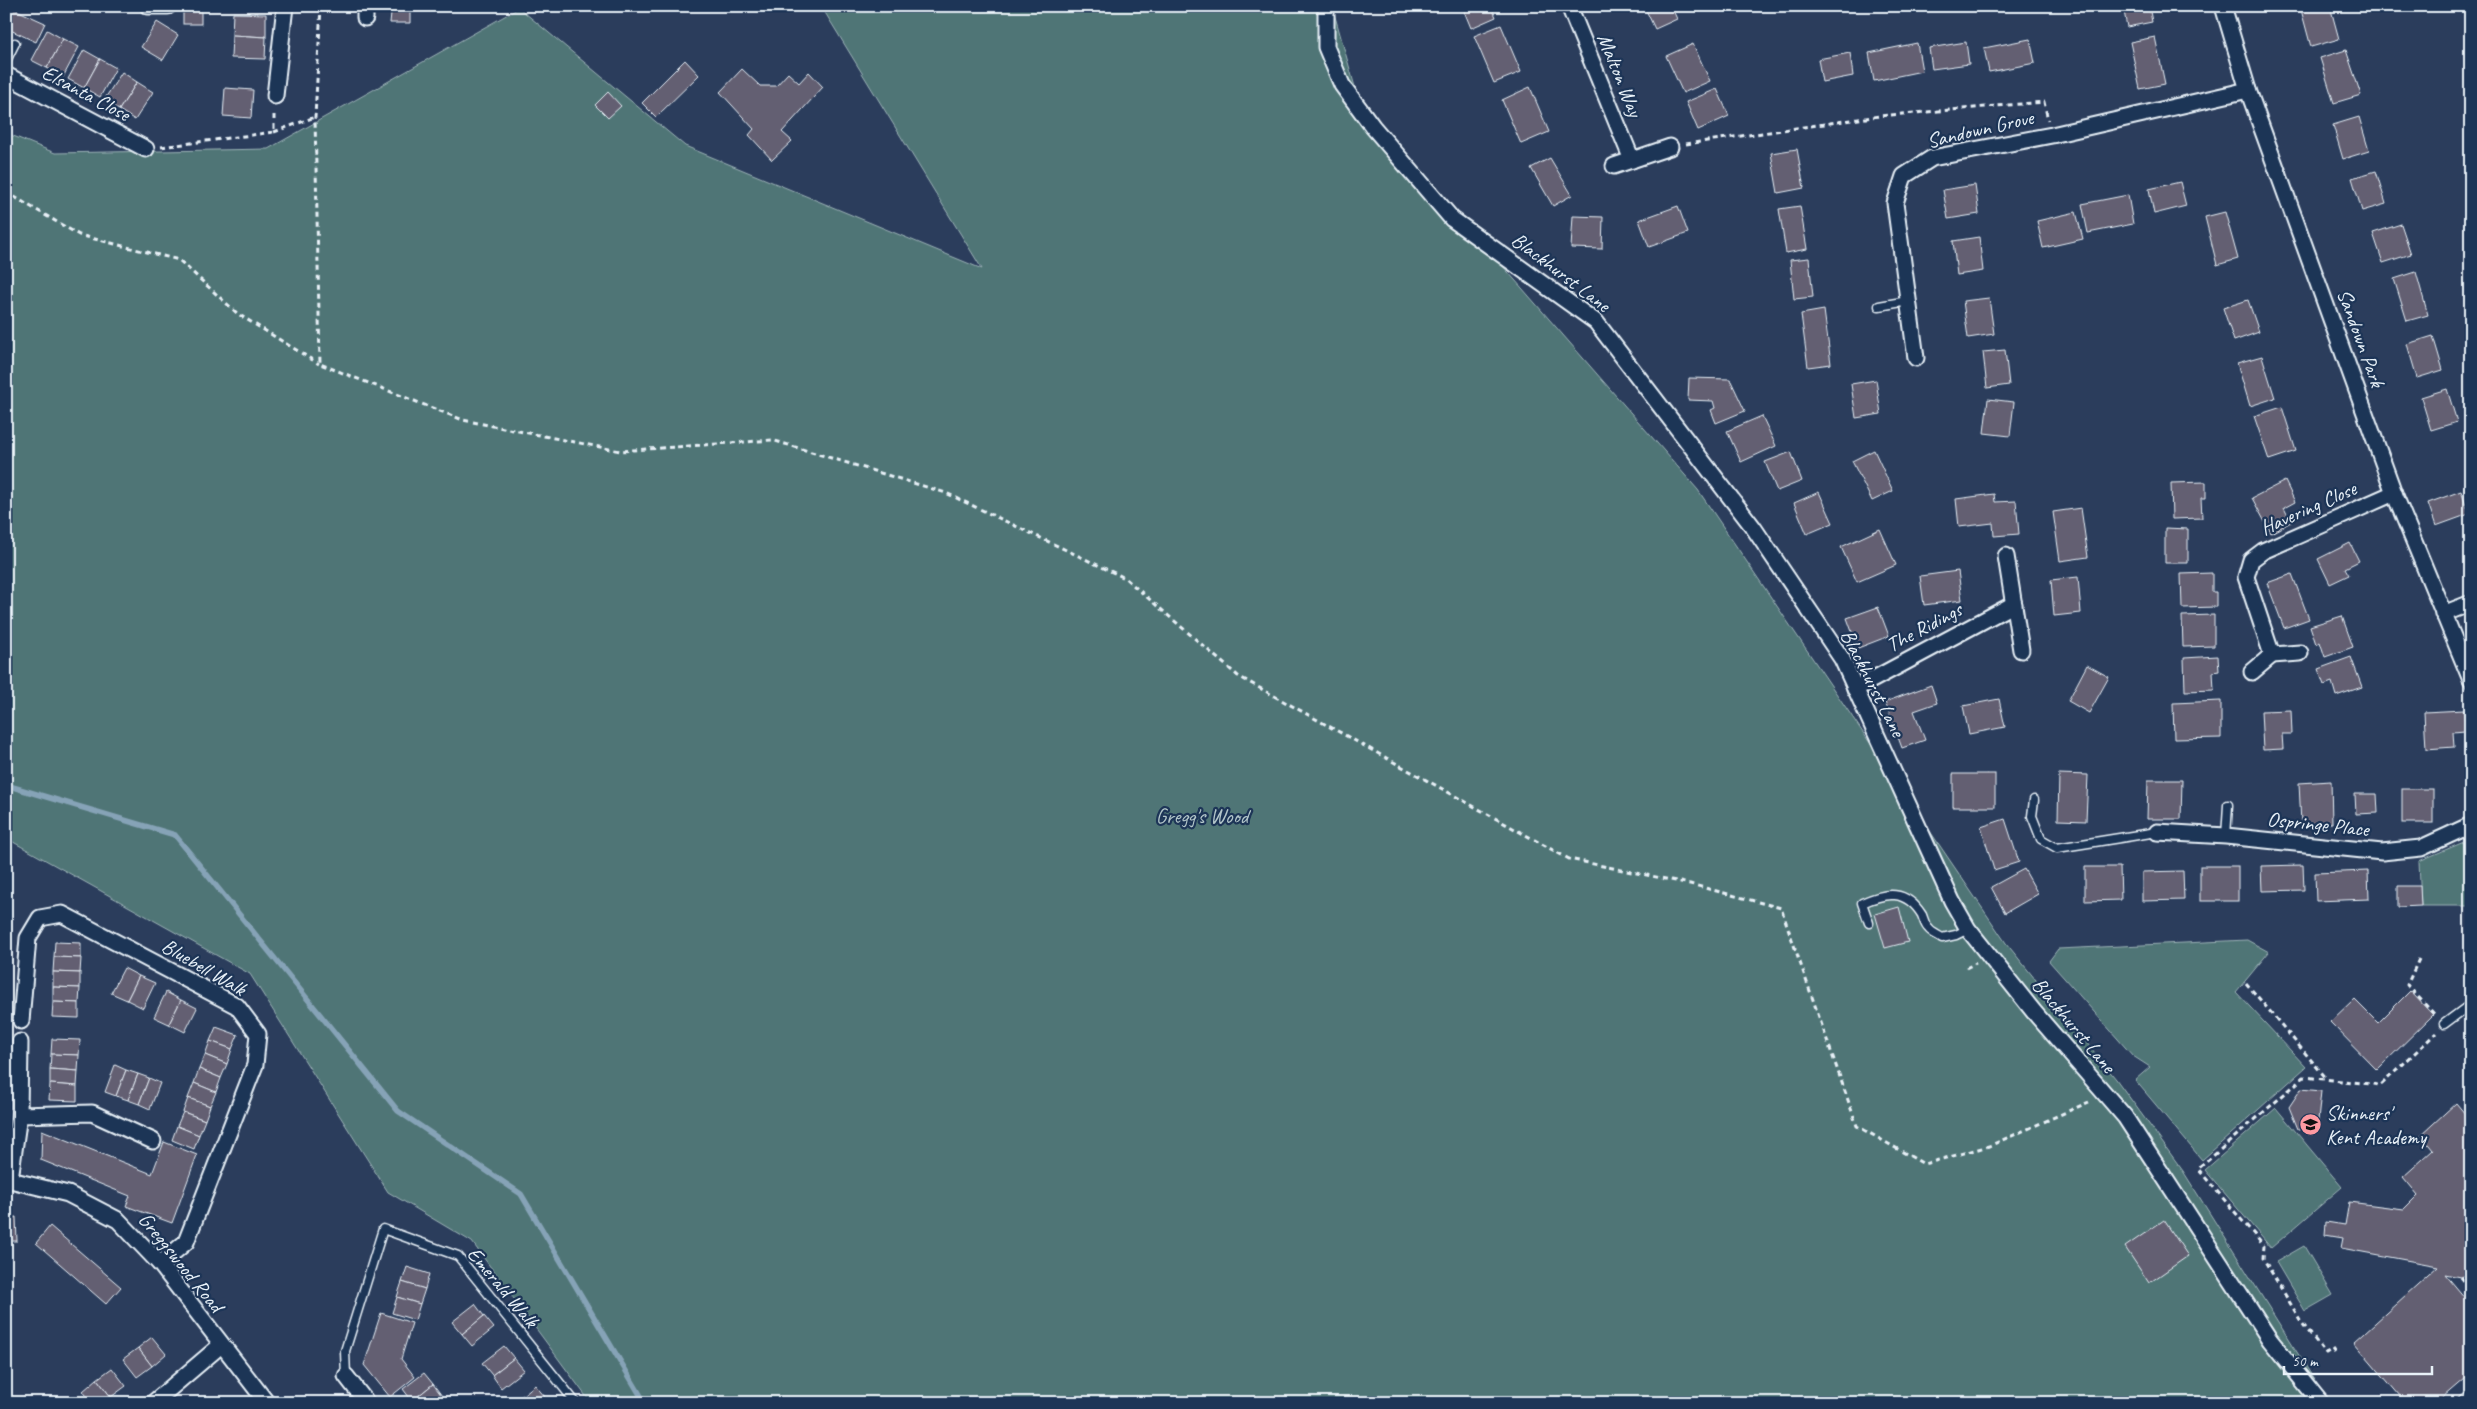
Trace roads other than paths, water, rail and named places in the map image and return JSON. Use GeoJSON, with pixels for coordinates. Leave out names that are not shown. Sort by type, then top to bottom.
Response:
{"type":"FeatureCollection","features":[{"type":"Feature","properties":{"kind":"street"},"geometry":{"type":"LineString","coordinates":[[148,6],[168,6]]}},
{"type":"Feature","properties":{"kind":"street"},"geometry":{"type":"LineString","coordinates":[[275,96],[285,6]]}},
{"type":"Feature","properties":{"kind":"street","name":"Blackhurst Lane"},"geometry":{"type":"LineString","coordinates":[[1326,6],[1326,47],[1342,85],[1374,127],[1452,219],[1596,322],[1753,527],[1842,660],[1952,901],[1968,929],[2034,1012],[2125,1117],[2270,1340],[2321,1403]]}},
{"type":"Feature","properties":{"kind":"street","name":"Malton Way"},"geometry":{"type":"LineString","coordinates":[[1569,6],[1632,160]]}},
{"type":"Feature","properties":{"kind":"street","name":"Sandown Park"},"geometry":{"type":"LineString","coordinates":[[2223,6],[2248,90],[2394,493],[2471,680]]}},
{"type":"Feature","properties":{"kind":"street","name":"Elsanta Close"},"geometry":{"type":"LineString","coordinates":[[6,75],[146,149]]}},
{"type":"Feature","properties":{"kind":"street","name":"Sandown Grove"},"geometry":{"type":"LineString","coordinates":[[1916,358],[1895,203],[1904,176],[1932,158],[2052,135],[2248,90]]}},
{"type":"Feature","properties":{"kind":"street"},"geometry":{"type":"LineString","coordinates":[[1614,166],[1670,147]]}},
{"type":"Feature","properties":{"kind":"street","name":"Havering Close"},"geometry":{"type":"LineString","coordinates":[[2272,655],[2246,577],[2251,560],[2263,551],[2394,493]]}},
{"type":"Feature","properties":{"kind":"street"},"geometry":{"type":"LineString","coordinates":[[2006,556],[2021,650]]}},
{"type":"Feature","properties":{"kind":"street"},"geometry":{"type":"LineString","coordinates":[[2443,614],[2471,603]]}},
{"type":"Feature","properties":{"kind":"street","name":"The Ridings"},"geometry":{"type":"LineString","coordinates":[[1855,688],[2014,604]]}},
{"type":"Feature","properties":{"kind":"street"},"geometry":{"type":"LineString","coordinates":[[2252,672],[2272,655],[2300,653]]}},
{"type":"Feature","properties":{"kind":"street","name":"Ospringe Place"},"geometry":{"type":"LineString","coordinates":[[2156,832],[2226,836],[2382,852],[2421,848],[2471,825]]}},
{"type":"Feature","properties":{"kind":"street","name":"Bluebell Walk"},"geometry":{"type":"LineString","coordinates":[[21,1020],[28,938],[40,918],[62,914],[237,1006],[258,1034],[255,1065],[194,1224],[186,1242],[160,1264]]}},
{"type":"Feature","properties":{"kind":"street"},"geometry":{"type":"LineString","coordinates":[[8,1179],[19,1115],[20,1042]]}},
{"type":"Feature","properties":{"kind":"street"},"geometry":{"type":"LineString","coordinates":[[19,1115],[92,1113],[153,1141]]}},
{"type":"Feature","properties":{"kind":"street","name":"Greggswood Road"},"geometry":{"type":"LineString","coordinates":[[8,1179],[68,1194],[118,1220],[160,1264],[221,1345],[268,1403]]}},
{"type":"Feature","properties":{"kind":"street"},"geometry":{"type":"LineString","coordinates":[[153,1403],[221,1345]]}},
{"type":"Feature","properties":{"kind":"street"},"geometry":{"type":"LineString","coordinates":[[346,1376],[367,1403]]}},
{"type":"Feature","properties":{"kind":"lane"},"geometry":{"type":"LineString","coordinates":[[6,61],[15,43]]}},
{"type":"Feature","properties":{"kind":"lane"},"geometry":{"type":"LineString","coordinates":[[1879,306],[1908,301]]}},
{"type":"Feature","properties":{"kind":"lane"},"geometry":{"type":"LineString","coordinates":[[2034,800],[2032,816],[2041,839],[2057,848],[2156,832]]}},
{"type":"Feature","properties":{"kind":"lane"},"geometry":{"type":"LineString","coordinates":[[2226,836],[2228,805]]}},
{"type":"Feature","properties":{"kind":"lane"},"geometry":{"type":"LineString","coordinates":[[1869,923],[1862,903],[1881,894],[1898,894],[1921,914],[1928,929],[1942,938],[1956,935],[1968,929]]}},
{"type":"Feature","properties":{"kind":"lane"},"geometry":{"type":"LineString","coordinates":[[2444,1024],[2471,1004]]}},
{"type":"Feature","properties":{"kind":"lane","name":"Emerald Walk"},"geometry":{"type":"LineString","coordinates":[[346,1376],[345,1351],[383,1229],[458,1256],[576,1403]]}},
{"type":"Feature","properties":{"kind":"lane"},"geometry":{"type":"LineString","coordinates":[[2460,1403],[2471,1394]]}},
{"type":"Feature","properties":{"kind":"waterway"},"geometry":{"type":"LineString","coordinates":[[6,785],[175,835],[398,1111],[521,1194],[645,1403]]}},
{"type":"Feature","properties":{"kind":"place","name":"Skinners' Kent Academy"},"geometry":{"type":"Point","coordinates":[2310,1125]}},
{"type":"Feature","properties":{"kind":"park label","name":"Gregg's Wood"},"geometry":{"type":"Point","coordinates":[1202,816]}}]}
